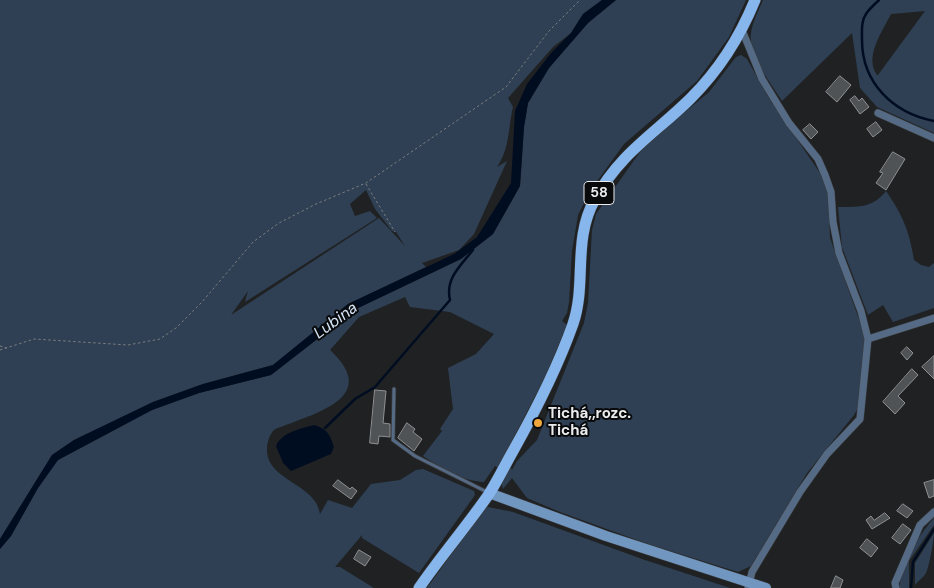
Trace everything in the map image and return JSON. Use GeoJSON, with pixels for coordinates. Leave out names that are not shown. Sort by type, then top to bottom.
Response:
{"type":"FeatureCollection","features":[{"type":"Feature","properties":{"kind":"main road","name":"58"},"geometry":{"type":"LineString","coordinates":[[419,588],[489,494],[552,378],[573,322],[577,302],[581,242],[589,212],[596,198],[617,167],[633,149],[704,85],[726,56],[742,30],[755,0]]}},
{"type":"Feature","properties":{"kind":"street"},"geometry":{"type":"LineString","coordinates":[[742,30],[762,79],[788,123],[818,159],[825,175],[831,192],[833,222],[839,253],[862,311],[868,339],[860,419],[826,454],[800,492],[752,572],[750,586]]}},
{"type":"Feature","properties":{"kind":"street"},"geometry":{"type":"LineString","coordinates":[[878,113],[934,138]]}},
{"type":"Feature","properties":{"kind":"street"},"geometry":{"type":"LineString","coordinates":[[868,339],[934,318]]}},
{"type":"Feature","properties":{"kind":"street"},"geometry":{"type":"LineString","coordinates":[[489,494],[750,586],[766,588]]}},
{"type":"Feature","properties":{"kind":"street"},"geometry":{"type":"LineString","coordinates":[[896,588],[895,583],[920,525],[934,512]]}},
{"type":"Feature","properties":{"kind":"lane"},"geometry":{"type":"LineString","coordinates":[[394,389],[393,440],[415,456],[489,494]]}},
{"type":"Feature","properties":{"kind":"path"},"geometry":{"type":"LineString","coordinates":[[0,350],[34,339],[128,345],[160,338],[176,328],[202,302],[253,242],[279,223],[366,183],[506,87],[549,31],[580,0]]}},
{"type":"Feature","properties":{"kind":"path"},"geometry":{"type":"LineString","coordinates":[[366,183],[395,232]]}},
{"type":"Feature","properties":{"kind":"path"},"geometry":{"type":"LineString","coordinates":[[0,346],[7,348]]}},
{"type":"Feature","properties":{"kind":"shaded area"},"geometry":{"type":"Polygon","coordinates":[[[0,0],[602,0],[583,14],[571,33],[553,47],[508,98],[513,107],[504,153],[497,167],[507,161],[474,234],[459,250],[422,263],[426,267],[348,304],[273,365],[203,384],[153,402],[74,440],[52,455],[0,539],[0,0]],[[366,190],[350,204],[355,216],[370,211],[377,218],[245,302],[248,291],[231,315],[379,218],[405,246],[396,232],[392,231],[375,209],[366,190]]]}},
{"type":"Feature","properties":{"kind":"shaded area"},"geometry":{"type":"Polygon","coordinates":[[[616,0],[746,0],[729,37],[697,81],[624,144],[590,191],[578,215],[572,251],[569,302],[567,313],[562,321],[567,325],[545,377],[498,468],[495,466],[484,482],[476,481],[452,473],[423,456],[442,431],[440,429],[453,409],[448,368],[476,354],[494,334],[450,312],[410,307],[405,297],[359,317],[330,350],[343,364],[348,377],[348,387],[343,396],[322,411],[280,427],[272,433],[268,440],[269,460],[274,468],[310,495],[317,504],[320,514],[328,500],[352,508],[371,484],[400,480],[416,470],[423,469],[474,491],[475,495],[419,573],[362,538],[362,535],[335,567],[340,567],[374,588],[0,588],[0,549],[11,536],[38,488],[58,460],[152,410],[199,393],[271,375],[356,309],[461,259],[493,234],[520,186],[524,127],[528,103],[549,68],[588,23],[616,0]]]}},
{"type":"Feature","properties":{"kind":"shaded area"},"geometry":{"type":"Polygon","coordinates":[[[763,0],[934,0],[934,133],[877,107],[860,88],[852,33],[782,101],[756,57],[751,41],[754,20],[763,0]],[[925,11],[891,14],[879,36],[873,53],[872,60],[878,75],[925,11]]]}},
{"type":"Feature","properties":{"kind":"shaded area"},"geometry":{"type":"Polygon","coordinates":[[[741,55],[747,59],[767,95],[824,179],[828,189],[830,238],[865,336],[859,406],[854,415],[807,473],[751,566],[738,572],[648,544],[560,512],[527,498],[512,478],[503,489],[501,482],[510,465],[512,470],[517,461],[537,440],[584,323],[588,303],[592,230],[596,214],[645,145],[709,92],[736,57],[741,55]]]}},
{"type":"Feature","properties":{"kind":"shaded area"},"geometry":{"type":"Polygon","coordinates":[[[886,191],[897,208],[904,224],[914,260],[921,265],[929,267],[934,263],[934,308],[893,322],[883,305],[868,315],[842,247],[838,207],[870,204],[881,197],[886,191]]]}},
{"type":"Feature","properties":{"kind":"shaded area"},"geometry":{"type":"Polygon","coordinates":[[[488,507],[513,512],[642,559],[730,588],[427,588],[484,509],[488,507]]]}},
{"type":"Feature","properties":{"kind":"shaded area"},"geometry":{"type":"Polygon","coordinates":[[[934,518],[934,525],[909,561],[909,588],[900,588],[906,560],[916,541],[934,518]]]}},
{"type":"Feature","properties":{"kind":"shaded area"},"geometry":{"type":"Polygon","coordinates":[[[934,533],[926,573],[915,585],[915,563],[934,533]]]}},
{"type":"Feature","properties":{"kind":"water","name":"Lubina"},"geometry":{"type":"Polygon","coordinates":[[[602,0],[616,0],[588,23],[549,68],[528,103],[524,127],[520,186],[493,234],[461,259],[356,309],[271,375],[199,393],[152,410],[58,460],[38,488],[11,536],[0,549],[0,539],[52,455],[74,440],[153,402],[203,384],[273,365],[348,304],[454,254],[477,237],[511,183],[515,111],[527,84],[551,53],[571,33],[583,14],[602,0]]]}},
{"type":"Feature","properties":{"kind":"water"},"geometry":{"type":"Polygon","coordinates":[[[314,425],[325,430],[329,435],[334,447],[331,454],[291,471],[283,463],[276,446],[282,437],[287,434],[314,425]]]}},
{"type":"Feature","properties":{"kind":"building"},"geometry":{"type":"Polygon","coordinates":[[[840,76],[851,85],[837,102],[826,92],[840,76]]]}},
{"type":"Feature","properties":{"kind":"building"},"geometry":{"type":"Polygon","coordinates":[[[855,96],[859,101],[862,98],[869,107],[860,114],[850,100],[855,96]]]}},
{"type":"Feature","properties":{"kind":"building"},"geometry":{"type":"Polygon","coordinates":[[[876,122],[882,130],[873,137],[867,129],[876,122]]]}},
{"type":"Feature","properties":{"kind":"building"},"geometry":{"type":"Polygon","coordinates":[[[810,124],[818,132],[811,139],[803,130],[810,124]]]}},
{"type":"Feature","properties":{"kind":"building"},"geometry":{"type":"Polygon","coordinates":[[[893,152],[905,159],[886,190],[876,183],[883,173],[880,172],[893,152]]]}},
{"type":"Feature","properties":{"kind":"building"},"geometry":{"type":"Polygon","coordinates":[[[907,347],[913,353],[907,360],[901,353],[907,347]]]}},
{"type":"Feature","properties":{"kind":"building"},"geometry":{"type":"Polygon","coordinates":[[[934,356],[934,379],[922,367],[934,356]]]}},
{"type":"Feature","properties":{"kind":"building"},"geometry":{"type":"Polygon","coordinates":[[[912,369],[918,375],[898,396],[905,403],[895,414],[883,402],[912,369]]]}},
{"type":"Feature","properties":{"kind":"building"},"geometry":{"type":"Polygon","coordinates":[[[375,390],[386,391],[383,423],[390,424],[390,437],[379,436],[378,444],[370,443],[375,390]]]}},
{"type":"Feature","properties":{"kind":"building"},"geometry":{"type":"Polygon","coordinates":[[[407,423],[415,429],[413,432],[422,439],[414,451],[398,438],[407,423]]]}},
{"type":"Feature","properties":{"kind":"building"},"geometry":{"type":"Polygon","coordinates":[[[338,480],[350,489],[352,487],[357,491],[351,499],[333,486],[338,480]]]}},
{"type":"Feature","properties":{"kind":"building"},"geometry":{"type":"Polygon","coordinates":[[[934,480],[934,496],[929,498],[924,483],[934,480]]]}},
{"type":"Feature","properties":{"kind":"building"},"geometry":{"type":"Polygon","coordinates":[[[903,504],[913,511],[907,518],[897,511],[903,504]]]}},
{"type":"Feature","properties":{"kind":"building"},"geometry":{"type":"Polygon","coordinates":[[[885,513],[890,518],[872,529],[866,520],[871,516],[874,520],[885,513]]]}},
{"type":"Feature","properties":{"kind":"building"},"geometry":{"type":"Polygon","coordinates":[[[903,524],[911,530],[900,544],[892,538],[903,524]]]}},
{"type":"Feature","properties":{"kind":"building"},"geometry":{"type":"Polygon","coordinates":[[[867,539],[878,548],[871,557],[860,548],[867,539]]]}},
{"type":"Feature","properties":{"kind":"building"},"geometry":{"type":"Polygon","coordinates":[[[359,550],[371,557],[365,566],[354,559],[359,550]]]}},
{"type":"Feature","properties":{"kind":"building"},"geometry":{"type":"Polygon","coordinates":[[[836,576],[843,580],[840,588],[831,588],[836,576]]]}},
{"type":"Feature","properties":{"kind":"waterway"},"geometry":{"type":"LineString","coordinates":[[879,0],[864,17],[862,40],[867,70],[883,94],[893,103],[905,111],[934,121]]}},
{"type":"Feature","properties":{"kind":"waterway"},"geometry":{"type":"LineString","coordinates":[[325,428],[355,399],[375,387],[450,300],[449,292],[452,279],[473,250]]}},
{"type":"Feature","properties":{"kind":"waterway"},"geometry":{"type":"LineString","coordinates":[[911,588],[913,562],[934,529]]}},
{"type":"Feature","properties":{"kind":"place","name":"Tichá,,rozc. Tichá"},"geometry":{"type":"Point","coordinates":[538,423]}}]}
